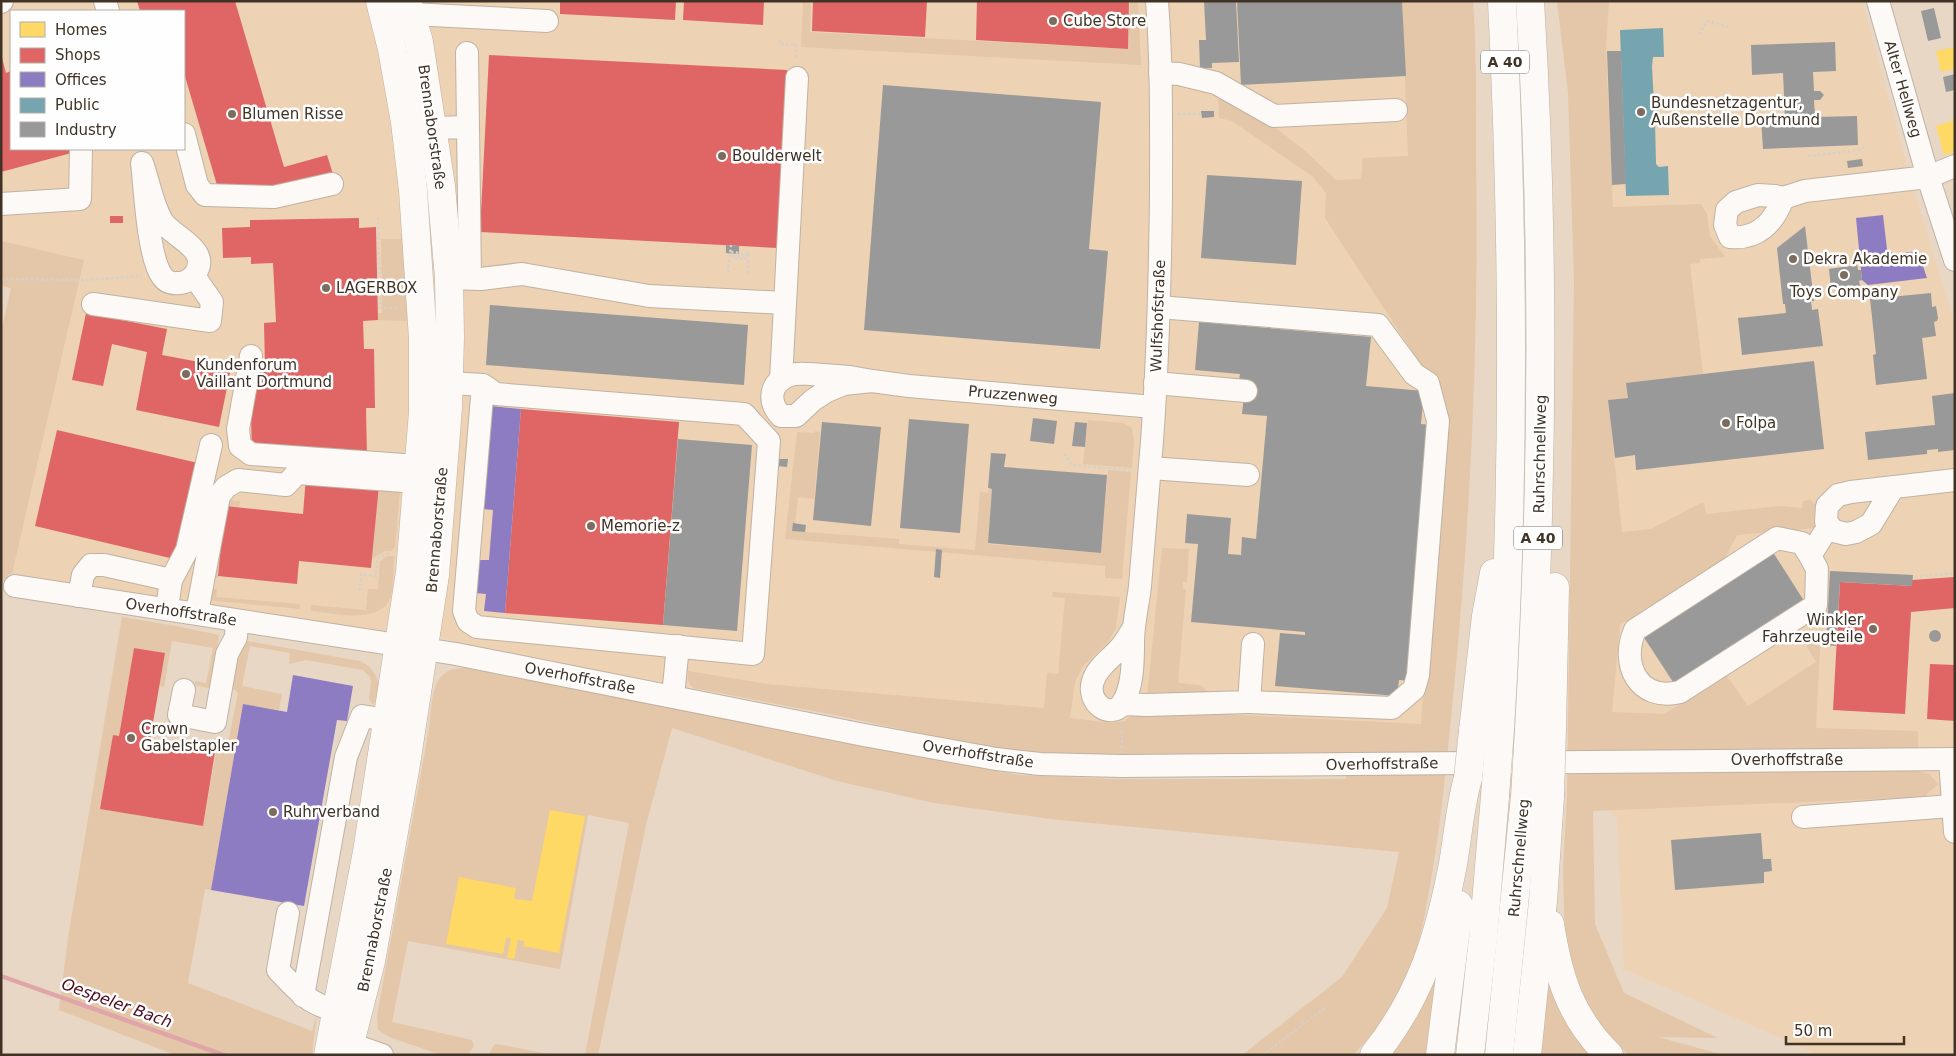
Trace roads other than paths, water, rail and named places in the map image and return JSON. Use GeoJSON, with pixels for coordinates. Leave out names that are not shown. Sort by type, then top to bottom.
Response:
{"type":"FeatureCollection","features":[{"type":"Feature","properties":{"kind":"main road","name":"Brennaborstraße"},"geometry":{"type":"LineString","coordinates":[[339,1048],[336,1011],[367,852],[387,720],[434,575],[436,381],[419,269],[413,190],[405,122],[392,49],[380,1]]}},
{"type":"Feature","properties":{"kind":"main road","name":"Ruhrschnellweg"},"geometry":{"type":"LineString","coordinates":[[1470,1055],[1483,938],[1474,791],[1500,730],[1512,455],[1510,201],[1502,1]]}},
{"type":"Feature","properties":{"kind":"main road","name":"Ruhrschnellweg"},"geometry":{"type":"LineString","coordinates":[[1499,1055],[1538,796],[1541,729],[1541,346],[1537,142],[1530,1]]}},
{"type":"Feature","properties":{"kind":"main road","name":"Brennaborstraße"},"geometry":{"type":"LineString","coordinates":[[339,1048],[372,951],[406,764],[411,647],[410,572],[418,474],[436,381],[450,338],[459,278],[441,186],[419,42],[409,8]]}},
{"type":"Feature","properties":{"kind":"main road"},"geometry":{"type":"LineString","coordinates":[[419,269],[459,278]]}},
{"type":"Feature","properties":{"kind":"main road"},"geometry":{"type":"LineString","coordinates":[[1440,1055],[1466,834],[1474,791],[1473,731],[1486,616],[1508,492],[1512,455]]}},
{"type":"Feature","properties":{"kind":"main road"},"geometry":{"type":"LineString","coordinates":[[1374,1055],[1404,1013],[1428,963],[1474,791]]}},
{"type":"Feature","properties":{"kind":"main road"},"geometry":{"type":"LineString","coordinates":[[1538,796],[1548,828],[1550,918],[1558,968],[1572,1006],[1584,1026],[1609,1055]]}},
{"type":"Feature","properties":{"kind":"main road"},"geometry":{"type":"LineString","coordinates":[[1527,1055],[1542,910],[1548,828]]}},
{"type":"Feature","properties":{"kind":"street","name":"Wulfshofstraße"},"geometry":{"type":"LineString","coordinates":[[1133,629],[1121,647],[1095,674],[1091,686],[1093,700],[1099,706],[1110,710],[1118,709],[1122,711],[1129,682],[1133,629],[1140,588],[1142,469],[1154,407],[1159,307],[1161,152],[1158,1]]}},
{"type":"Feature","properties":{"kind":"street","name":"Alter Hellweg"},"geometry":{"type":"LineString","coordinates":[[1878,1],[1928,177],[1955,260]]}},
{"type":"Feature","properties":{"kind":"street"},"geometry":{"type":"LineString","coordinates":[[409,8],[547,21]]}},
{"type":"Feature","properties":{"kind":"street"},"geometry":{"type":"LineString","coordinates":[[467,52],[468,127],[459,278],[481,279],[522,274],[650,296],[785,303]]}},
{"type":"Feature","properties":{"kind":"street"},"geometry":{"type":"LineString","coordinates":[[1160,73],[1179,74],[1216,83],[1274,116],[1396,110]]}},
{"type":"Feature","properties":{"kind":"street"},"geometry":{"type":"LineString","coordinates":[[436,381],[483,385],[496,394],[744,414],[772,401],[771,394],[774,387],[781,380],[796,78]]}},
{"type":"Feature","properties":{"kind":"street"},"geometry":{"type":"LineString","coordinates":[[433,128],[468,127]]}},
{"type":"Feature","properties":{"kind":"street"},"geometry":{"type":"LineString","coordinates":[[185,138],[197,185],[205,195],[274,197],[332,184]]}},
{"type":"Feature","properties":{"kind":"street"},"geometry":{"type":"LineString","coordinates":[[1,204],[80,200],[81,150]]}},
{"type":"Feature","properties":{"kind":"street"},"geometry":{"type":"LineString","coordinates":[[141,156],[162,220],[170,230],[190,244],[197,256],[198,268],[194,276],[183,283],[172,283],[164,279],[158,267],[150,232],[141,156]]}},
{"type":"Feature","properties":{"kind":"street"},"geometry":{"type":"LineString","coordinates":[[1783,198],[1805,191],[1928,177],[1955,166]]}},
{"type":"Feature","properties":{"kind":"street"},"geometry":{"type":"LineString","coordinates":[[93,304],[210,321],[212,302],[194,276]]}},
{"type":"Feature","properties":{"kind":"street"},"geometry":{"type":"LineString","coordinates":[[1122,711],[1147,705],[1249,702],[1392,708],[1414,690],[1418,675],[1438,422],[1428,383],[1414,374],[1378,325],[1159,307]]}},
{"type":"Feature","properties":{"kind":"street"},"geometry":{"type":"LineString","coordinates":[[251,356],[238,429],[240,446],[251,454],[418,474]]}},
{"type":"Feature","properties":{"kind":"street","name":"Pruzzenweg"},"geometry":{"type":"LineString","coordinates":[[781,380],[791,375],[810,374],[909,386],[1154,407]]}},
{"type":"Feature","properties":{"kind":"street","name":"Pruzzenweg"},"geometry":{"type":"LineString","coordinates":[[772,401],[774,409],[781,416],[796,416],[826,391],[844,384],[872,381]]}},
{"type":"Feature","properties":{"kind":"street"},"geometry":{"type":"LineString","coordinates":[[1155,383],[1246,391]]}},
{"type":"Feature","properties":{"kind":"street"},"geometry":{"type":"LineString","coordinates":[[483,385],[464,611],[468,621],[477,627],[753,654],[769,441],[744,414]]}},
{"type":"Feature","properties":{"kind":"street"},"geometry":{"type":"LineString","coordinates":[[167,609],[171,580],[187,550],[211,445]]}},
{"type":"Feature","properties":{"kind":"street"},"geometry":{"type":"LineString","coordinates":[[1142,469],[1248,475]]}},
{"type":"Feature","properties":{"kind":"street"},"geometry":{"type":"LineString","coordinates":[[195,613],[199,602],[219,496],[226,486],[238,480],[286,484],[297,473],[418,474]]}},
{"type":"Feature","properties":{"kind":"street"},"geometry":{"type":"LineString","coordinates":[[1893,488],[1871,524],[1856,532],[1846,534],[1834,531],[1826,522],[1827,506],[1838,494],[1871,488],[1893,488],[1955,480]]}},
{"type":"Feature","properties":{"kind":"street"},"geometry":{"type":"LineString","coordinates":[[1810,556],[1823,534],[1830,527]]}},
{"type":"Feature","properties":{"kind":"street"},"geometry":{"type":"LineString","coordinates":[[1777,538],[1802,543],[1810,556],[1818,570],[1816,605],[1680,692],[1667,695],[1650,690],[1635,678],[1629,662],[1630,642],[1635,630],[1777,538]]}},
{"type":"Feature","properties":{"kind":"street"},"geometry":{"type":"LineString","coordinates":[[80,596],[83,575],[91,565],[104,565],[171,580]]}},
{"type":"Feature","properties":{"kind":"street","name":"Overhoffstraße"},"geometry":{"type":"LineString","coordinates":[[15,586],[411,647],[673,696],[942,750],[1040,764],[1131,766],[1952,759]]}},
{"type":"Feature","properties":{"kind":"street"},"geometry":{"type":"LineString","coordinates":[[184,690],[179,715],[215,722],[227,654],[236,637],[238,621]]}},
{"type":"Feature","properties":{"kind":"street"},"geometry":{"type":"LineString","coordinates":[[1249,702],[1253,644]]}},
{"type":"Feature","properties":{"kind":"street"},"geometry":{"type":"LineString","coordinates":[[673,696],[678,646]]}},
{"type":"Feature","properties":{"kind":"street"},"geometry":{"type":"LineString","coordinates":[[302,996],[346,758],[362,716],[387,720]]}},
{"type":"Feature","properties":{"kind":"street"},"geometry":{"type":"LineString","coordinates":[[1952,759],[1952,806],[1955,832]]}},
{"type":"Feature","properties":{"kind":"street"},"geometry":{"type":"LineString","coordinates":[[1803,817],[1952,806]]}},
{"type":"Feature","properties":{"kind":"street"},"geometry":{"type":"LineString","coordinates":[[288,913],[278,970],[302,996],[318,1006],[336,1011]]}},
{"type":"Feature","properties":{"kind":"street"},"geometry":{"type":"LineString","coordinates":[[339,1048],[382,1055]]}},
{"type":"Feature","properties":{"kind":"waterway","name":"Oespeler Bach"},"geometry":{"type":"LineString","coordinates":[[1,976],[224,1055]]}},
{"type":"Feature","properties":{"kind":"place","name":"Cube Store"},"geometry":{"type":"Point","coordinates":[1053,21]}},
{"type":"Feature","properties":{"kind":"place","name":"Bundesnetzagentur, Außenstelle Dortmund"},"geometry":{"type":"Point","coordinates":[1641,112]}},
{"type":"Feature","properties":{"kind":"place","name":"Blumen Risse"},"geometry":{"type":"Point","coordinates":[232,114]}},
{"type":"Feature","properties":{"kind":"place","name":"Boulderwelt"},"geometry":{"type":"Point","coordinates":[722,156]}},
{"type":"Feature","properties":{"kind":"place","name":"Dekra Akademie"},"geometry":{"type":"Point","coordinates":[1793,259]}},
{"type":"Feature","properties":{"kind":"place","name":"Toys Company"},"geometry":{"type":"Point","coordinates":[1844,275]}},
{"type":"Feature","properties":{"kind":"place","name":"LAGERBOX"},"geometry":{"type":"Point","coordinates":[326,288]}},
{"type":"Feature","properties":{"kind":"place","name":"Kundenforum Vaillant Dortmund"},"geometry":{"type":"Point","coordinates":[186,374]}},
{"type":"Feature","properties":{"kind":"place","name":"Folpa"},"geometry":{"type":"Point","coordinates":[1726,423]}},
{"type":"Feature","properties":{"kind":"place","name":"Memorie-z"},"geometry":{"type":"Point","coordinates":[591,526]}},
{"type":"Feature","properties":{"kind":"place","name":"Winkler Fahrzeugteile"},"geometry":{"type":"Point","coordinates":[1873,629]}},
{"type":"Feature","properties":{"kind":"place","name":"Crown Gabelstapler"},"geometry":{"type":"Point","coordinates":[131,738]}},
{"type":"Feature","properties":{"kind":"place","name":"Ruhrverband"},"geometry":{"type":"Point","coordinates":[273,812]}}]}
